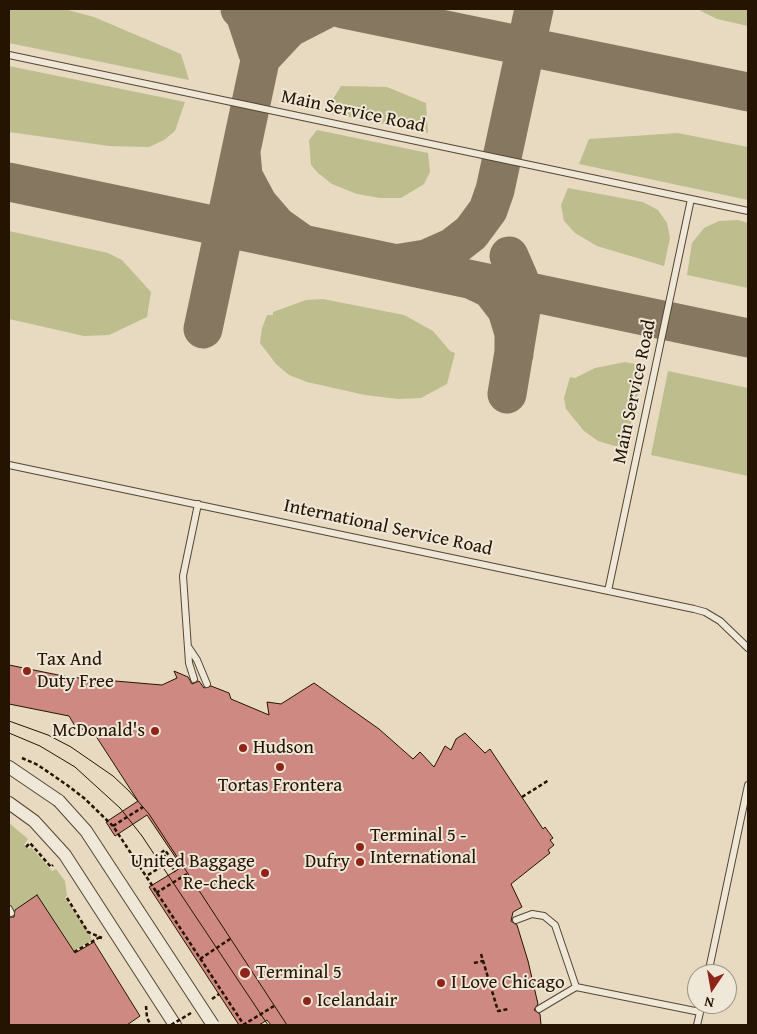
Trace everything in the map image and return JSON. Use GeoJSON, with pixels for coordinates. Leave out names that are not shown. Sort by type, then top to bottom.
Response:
{"type":"FeatureCollection","features":[{"type":"Feature","properties":{"kind":"street"},"geometry":{"type":"LineString","coordinates":[[9,767],[59,801],[86,831],[213,1025]]}},
{"type":"Feature","properties":{"kind":"street"},"geometry":{"type":"LineString","coordinates":[[9,803],[34,821],[66,856],[176,1025]]}},
{"type":"Feature","properties":{"kind":"lane","name":"Main Service Road"},"geometry":{"type":"LineString","coordinates":[[9,55],[748,211]]}},
{"type":"Feature","properties":{"kind":"lane","name":"Main Service Road"},"geometry":{"type":"LineString","coordinates":[[608,591],[691,199]]}},
{"type":"Feature","properties":{"kind":"lane","name":"International Service Road"},"geometry":{"type":"LineString","coordinates":[[9,465],[705,612],[735,633],[748,648]]}},
{"type":"Feature","properties":{"kind":"lane"},"geometry":{"type":"LineString","coordinates":[[194,679],[189,663],[183,576],[198,504]]}},
{"type":"Feature","properties":{"kind":"lane"},"geometry":{"type":"LineString","coordinates":[[189,648],[197,660],[207,684]]}},
{"type":"Feature","properties":{"kind":"lane"},"geometry":{"type":"LineString","coordinates":[[710,964],[748,785]]}},
{"type":"Feature","properties":{"kind":"lane"},"geometry":{"type":"LineString","coordinates":[[516,920],[532,914],[544,916],[555,925],[576,987]]}},
{"type":"Feature","properties":{"kind":"lane"},"geometry":{"type":"LineString","coordinates":[[539,1009],[576,987],[687,1009]]}},
{"type":"Feature","properties":{"kind":"path"},"geometry":{"type":"LineString","coordinates":[[16,755],[38,765],[67,785],[84,798],[112,826],[244,1025],[274,1006]]}},
{"type":"Feature","properties":{"kind":"path"},"geometry":{"type":"LineString","coordinates":[[522,797],[549,780]]}},
{"type":"Feature","properties":{"kind":"path"},"geometry":{"type":"LineString","coordinates":[[112,826],[143,808]]}},
{"type":"Feature","properties":{"kind":"path"},"geometry":{"type":"LineString","coordinates":[[26,847],[30,843],[51,867],[53,865]]}},
{"type":"Feature","properties":{"kind":"path"},"geometry":{"type":"LineString","coordinates":[[148,876],[172,860],[165,850],[162,852],[175,872]]}},
{"type":"Feature","properties":{"kind":"path"},"geometry":{"type":"LineString","coordinates":[[156,893],[187,874]]}},
{"type":"Feature","properties":{"kind":"path"},"geometry":{"type":"LineString","coordinates":[[67,898],[88,932],[100,937],[105,944]]}},
{"type":"Feature","properties":{"kind":"path"},"geometry":{"type":"LineString","coordinates":[[74,952],[100,937]]}},
{"type":"Feature","properties":{"kind":"path"},"geometry":{"type":"LineString","coordinates":[[200,959],[230,939]]}},
{"type":"Feature","properties":{"kind":"path"},"geometry":{"type":"LineString","coordinates":[[481,954],[498,1011],[508,1009]]}},
{"type":"Feature","properties":{"kind":"path"},"geometry":{"type":"LineString","coordinates":[[474,963],[483,961]]}},
{"type":"Feature","properties":{"kind":"path"},"geometry":{"type":"LineString","coordinates":[[146,1006],[146,1018],[151,1025]]}},
{"type":"Feature","properties":{"kind":"green space"},"geometry":{"type":"Polygon","coordinates":[[[9,9],[64,9],[94,17],[181,54],[189,80],[9,43],[9,9]]]}},
{"type":"Feature","properties":{"kind":"green space"},"geometry":{"type":"Polygon","coordinates":[[[697,9],[748,9],[748,26],[717,19],[697,9]]]}},
{"type":"Feature","properties":{"kind":"green space"},"geometry":{"type":"Polygon","coordinates":[[[9,66],[185,102],[175,131],[164,140],[149,147],[109,146],[9,132],[9,66]]]}},
{"type":"Feature","properties":{"kind":"green space"},"geometry":{"type":"Polygon","coordinates":[[[341,86],[387,87],[426,103],[428,133],[325,112],[341,86]]]}},
{"type":"Feature","properties":{"kind":"green space"},"geometry":{"type":"Polygon","coordinates":[[[317,130],[428,153],[430,172],[424,184],[401,198],[380,198],[357,194],[332,184],[311,165],[309,140],[317,130]]]}},
{"type":"Feature","properties":{"kind":"green space"},"geometry":{"type":"Polygon","coordinates":[[[678,133],[748,147],[748,200],[579,164],[589,139],[678,133]]]}},
{"type":"Feature","properties":{"kind":"green space"},"geometry":{"type":"Polygon","coordinates":[[[568,188],[643,202],[658,210],[667,223],[670,238],[664,266],[597,246],[575,233],[564,221],[561,205],[568,188]]]}},
{"type":"Feature","properties":{"kind":"green space"},"geometry":{"type":"Polygon","coordinates":[[[738,220],[748,223],[748,288],[687,275],[692,243],[704,228],[719,221],[738,220]]]}},
{"type":"Feature","properties":{"kind":"green space"},"geometry":{"type":"Polygon","coordinates":[[[9,231],[108,253],[122,260],[151,292],[147,317],[109,335],[84,336],[9,319],[9,231]]]}},
{"type":"Feature","properties":{"kind":"green space"},"geometry":{"type":"Polygon","coordinates":[[[323,299],[404,315],[433,331],[450,351],[455,353],[447,384],[421,398],[398,399],[365,395],[307,382],[289,375],[276,364],[260,343],[262,328],[267,315],[273,315],[273,312],[306,300],[323,299]]]}},
{"type":"Feature","properties":{"kind":"green space"},"geometry":{"type":"Polygon","coordinates":[[[625,362],[645,366],[625,449],[598,441],[584,431],[566,409],[564,398],[570,377],[575,378],[595,368],[625,362]]]}},
{"type":"Feature","properties":{"kind":"green space"},"geometry":{"type":"Polygon","coordinates":[[[668,371],[748,388],[748,476],[651,455],[668,371]]]}},
{"type":"Feature","properties":{"kind":"green space"},"geometry":{"type":"Polygon","coordinates":[[[9,823],[28,839],[24,845],[29,849],[31,847],[52,871],[56,869],[65,881],[67,896],[65,898],[90,934],[92,940],[73,951],[37,896],[9,914],[9,823]]]}},
{"type":"Feature","properties":{"kind":"building","name":"Terminal 5 - International"},"geometry":{"type":"Polygon","coordinates":[[[9,665],[68,677],[162,685],[177,678],[174,671],[188,677],[192,684],[199,681],[204,688],[211,686],[229,693],[231,699],[269,715],[267,702],[281,704],[314,683],[379,729],[413,759],[420,752],[434,767],[445,746],[451,750],[456,739],[465,733],[485,753],[490,749],[543,829],[545,827],[553,838],[550,840],[554,845],[548,850],[550,853],[511,884],[522,907],[513,912],[511,921],[517,925],[528,961],[538,1004],[534,1010],[540,1014],[541,1025],[271,1025],[267,1020],[259,1025],[239,1025],[149,887],[182,867],[147,815],[115,836],[106,822],[138,801],[92,730],[81,729],[75,726],[69,716],[9,704],[9,665]]]}},
{"type":"Feature","properties":{"kind":"building"},"geometry":{"type":"Polygon","coordinates":[[[37,895],[75,953],[94,942],[140,1016],[127,1025],[9,1025],[9,917],[14,917],[15,910],[37,895]]]}},
{"type":"Feature","properties":{"kind":"taxiway"},"geometry":{"type":"LineString","coordinates":[[240,9],[245,14],[260,59],[289,28],[326,9]]}},
{"type":"Feature","properties":{"kind":"taxiway"},"geometry":{"type":"LineString","coordinates":[[203,329],[271,9]]}},
{"type":"Feature","properties":{"kind":"taxiway"},"geometry":{"type":"LineString","coordinates":[[343,9],[748,92]]}},
{"type":"Feature","properties":{"kind":"taxiway"},"geometry":{"type":"LineString","coordinates":[[401,263],[426,259],[453,247],[471,233],[488,210],[495,190],[534,9]]}},
{"type":"Feature","properties":{"kind":"taxiway"},"geometry":{"type":"LineString","coordinates":[[241,153],[243,176],[258,204],[277,226],[301,243]]}},
{"type":"Feature","properties":{"kind":"taxiway"},"geometry":{"type":"LineString","coordinates":[[9,182],[748,338]]}},
{"type":"Feature","properties":{"kind":"taxiway"},"geometry":{"type":"LineString","coordinates":[[507,394],[522,304],[519,279],[509,256]]}},
{"type":"Feature","properties":{"kind":"taxiway"},"geometry":{"type":"LineString","coordinates":[[472,280],[491,289],[507,310],[514,333],[514,354]]}},
{"type":"Feature","properties":{"kind":"tram line"},"geometry":{"type":"LineString","coordinates":[[9,721],[48,735],[71,747],[113,776],[129,791],[149,814],[287,1025]]}},
{"type":"Feature","properties":{"kind":"tram line"},"geometry":{"type":"LineString","coordinates":[[9,733],[40,746],[75,767],[120,808],[142,836],[268,1025]]}},
{"type":"Feature","properties":{"kind":"place","name":"Tax And Duty Free"},"geometry":{"type":"Point","coordinates":[27,671]}},
{"type":"Feature","properties":{"kind":"place","name":"McDonald's"},"geometry":{"type":"Point","coordinates":[155,731]}},
{"type":"Feature","properties":{"kind":"place","name":"Hudson"},"geometry":{"type":"Point","coordinates":[243,748]}},
{"type":"Feature","properties":{"kind":"place","name":"Tortas Frontera"},"geometry":{"type":"Point","coordinates":[280,767]}},
{"type":"Feature","properties":{"kind":"place","name":"Terminal 5 - International"},"geometry":{"type":"Point","coordinates":[360,847]}},
{"type":"Feature","properties":{"kind":"place","name":"Dufry"},"geometry":{"type":"Point","coordinates":[360,862]}},
{"type":"Feature","properties":{"kind":"place","name":"United Baggage Re-check"},"geometry":{"type":"Point","coordinates":[265,873]}},
{"type":"Feature","properties":{"kind":"place","name":"Terminal 5"},"geometry":{"type":"Point","coordinates":[245,973]}},
{"type":"Feature","properties":{"kind":"place","name":"I Love Chicago"},"geometry":{"type":"Point","coordinates":[441,983]}},
{"type":"Feature","properties":{"kind":"place","name":"Icelandair"},"geometry":{"type":"Point","coordinates":[307,1001]}}]}
